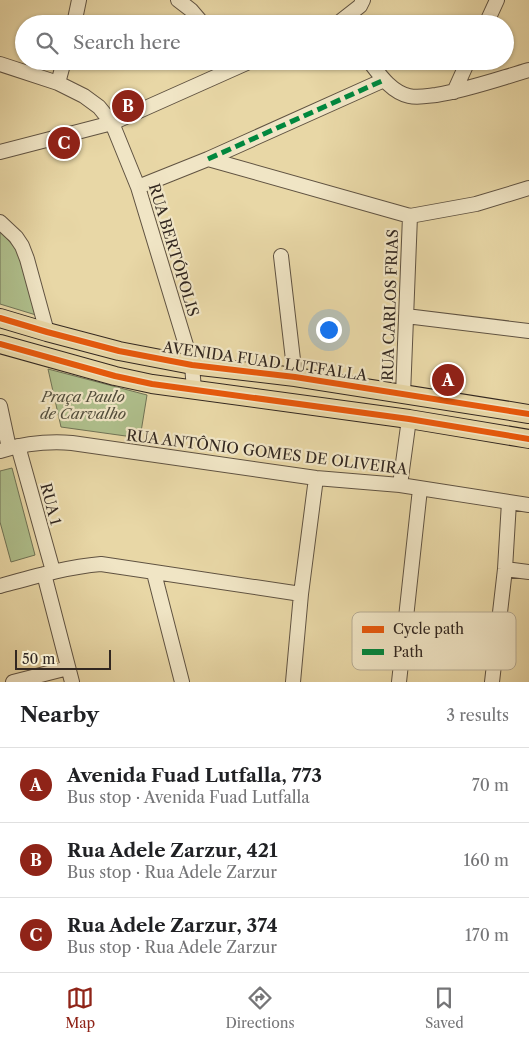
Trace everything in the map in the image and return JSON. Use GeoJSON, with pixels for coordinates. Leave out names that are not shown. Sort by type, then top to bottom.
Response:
{"type":"FeatureCollection","features":[{"type":"Feature","properties":{"kind":"main road","name":"AVENIDA FUAD LUTFALLA"},"geometry":{"type":"LineString","coordinates":[[0,318],[119,351],[192,365],[295,378],[529,414]]}},
{"type":"Feature","properties":{"kind":"main road"},"geometry":{"type":"LineString","coordinates":[[0,344],[115,376],[152,384],[409,419],[529,439]]}},
{"type":"Feature","properties":{"kind":"street"},"geometry":{"type":"LineString","coordinates":[[76,15],[79,0]]}},
{"type":"Feature","properties":{"kind":"street"},"geometry":{"type":"LineString","coordinates":[[178,0],[195,15]]}},
{"type":"Feature","properties":{"kind":"street"},"geometry":{"type":"LineString","coordinates":[[490,15],[496,0]]}},
{"type":"Feature","properties":{"kind":"street"},"geometry":{"type":"LineString","coordinates":[[346,15],[360,2]]}},
{"type":"Feature","properties":{"kind":"street"},"geometry":{"type":"LineString","coordinates":[[0,64],[15,69]]}},
{"type":"Feature","properties":{"kind":"street"},"geometry":{"type":"LineString","coordinates":[[17,70],[58,84],[84,96],[112,122]]}},
{"type":"Feature","properties":{"kind":"street"},"geometry":{"type":"LineString","coordinates":[[58,84],[62,70]]}},
{"type":"Feature","properties":{"kind":"street"},"geometry":{"type":"LineString","coordinates":[[0,152],[112,122],[227,70]]}},
{"type":"Feature","properties":{"kind":"street"},"geometry":{"type":"LineString","coordinates":[[376,70],[384,80],[398,91],[409,96],[421,97],[454,92],[529,70]]}},
{"type":"Feature","properties":{"kind":"street"},"geometry":{"type":"LineString","coordinates":[[454,92],[464,70]]}},
{"type":"Feature","properties":{"kind":"street"},"geometry":{"type":"LineString","coordinates":[[138,187],[384,80]]}},
{"type":"Feature","properties":{"kind":"street","name":"RUA BERTÓPOLIS"},"geometry":{"type":"LineString","coordinates":[[112,122],[138,187],[192,365],[194,390]]}},
{"type":"Feature","properties":{"kind":"street"},"geometry":{"type":"LineString","coordinates":[[208,158],[410,216],[476,204],[529,188]]}},
{"type":"Feature","properties":{"kind":"street","name":"RUA CARLOS FRIAS"},"geometry":{"type":"LineString","coordinates":[[403,395],[410,216]]}},
{"type":"Feature","properties":{"kind":"street"},"geometry":{"type":"LineString","coordinates":[[0,222],[16,237],[22,246],[47,332]]}},
{"type":"Feature","properties":{"kind":"street"},"geometry":{"type":"LineString","coordinates":[[281,256],[295,378]]}},
{"type":"Feature","properties":{"kind":"street"},"geometry":{"type":"LineString","coordinates":[[406,316],[529,331]]}},
{"type":"Feature","properties":{"kind":"street","name":"RUA 1"},"geometry":{"type":"LineString","coordinates":[[0,406],[9,448],[48,573],[72,682]]}},
{"type":"Feature","properties":{"kind":"street"},"geometry":{"type":"LineString","coordinates":[[400,485],[409,419]]}},
{"type":"Feature","properties":{"kind":"street","name":"RUA ANTÔNIO GOMES DE OLIVEIRA"},"geometry":{"type":"LineString","coordinates":[[9,448],[56,442],[72,443],[316,478],[400,485],[529,505]]}},
{"type":"Feature","properties":{"kind":"street"},"geometry":{"type":"LineString","coordinates":[[293,682],[301,594],[316,478]]}},
{"type":"Feature","properties":{"kind":"street"},"geometry":{"type":"LineString","coordinates":[[407,612],[420,489]]}},
{"type":"Feature","properties":{"kind":"street"},"geometry":{"type":"LineString","coordinates":[[500,612],[509,502]]}},
{"type":"Feature","properties":{"kind":"street"},"geometry":{"type":"LineString","coordinates":[[0,586],[79,566],[100,564],[301,594]]}},
{"type":"Feature","properties":{"kind":"street"},"geometry":{"type":"LineString","coordinates":[[505,569],[529,572]]}},
{"type":"Feature","properties":{"kind":"street"},"geometry":{"type":"LineString","coordinates":[[154,573],[182,682]]}},
{"type":"Feature","properties":{"kind":"street"},"geometry":{"type":"LineString","coordinates":[[13,682],[68,668]]}},
{"type":"Feature","properties":{"kind":"green space"},"geometry":{"type":"Polygon","coordinates":[[[0,231],[17,250],[36,315],[0,304],[0,231]]]}},
{"type":"Feature","properties":{"kind":"green space","name":"Praça Paulo de Carvalho"},"geometry":{"type":"Polygon","coordinates":[[[48,369],[147,395],[140,438],[61,427],[48,369]]]}},
{"type":"Feature","properties":{"kind":"green space"},"geometry":{"type":"Polygon","coordinates":[[[12,468],[35,555],[11,562],[0,522],[0,471],[12,468]]]}},
{"type":"Feature","properties":{"kind":"marked path"},"geometry":{"type":"LineString","coordinates":[[208,159],[384,80]]}},
{"type":"Feature","properties":{"kind":"cycle path"},"geometry":{"type":"LineString","coordinates":[[0,318],[119,351],[192,365],[295,377],[529,414]]}},
{"type":"Feature","properties":{"kind":"cycle path"},"geometry":{"type":"LineString","coordinates":[[0,344],[115,376],[152,384],[409,419],[529,439]]}},
{"type":"Feature","properties":{"kind":"place","name":"Rua Adele Zarzur, 421"},"geometry":{"type":"Point","coordinates":[128,106]}},
{"type":"Feature","properties":{"kind":"place","name":"Rua Adele Zarzur, 374"},"geometry":{"type":"Point","coordinates":[64,143]}},
{"type":"Feature","properties":{"kind":"place","name":"Avenida Fuad Lutfalla, 773"},"geometry":{"type":"Point","coordinates":[448,380]}}]}
